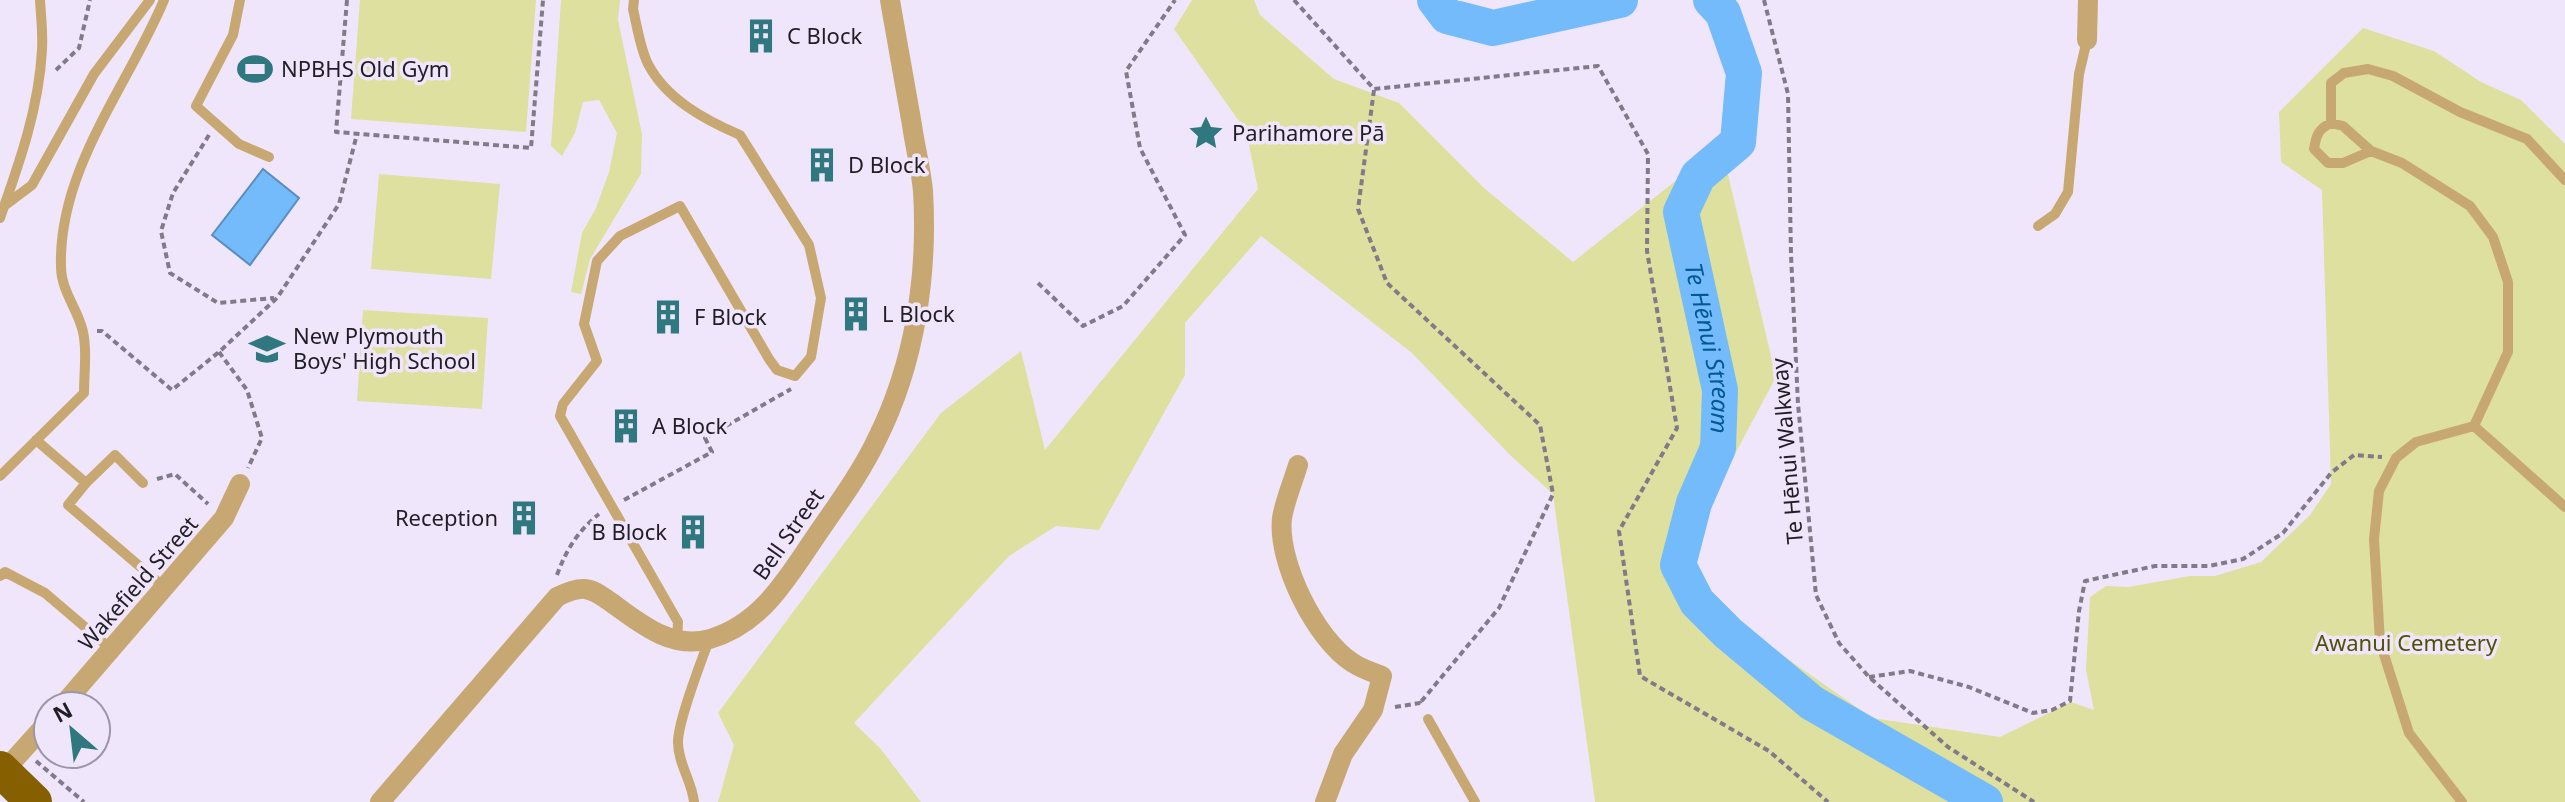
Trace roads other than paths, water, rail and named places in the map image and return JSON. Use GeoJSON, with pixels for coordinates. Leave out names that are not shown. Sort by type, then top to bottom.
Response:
{"type":"FeatureCollection","features":[{"type":"Feature","properties":{"kind":"highway"},"geometry":{"type":"LineString","coordinates":[[12,767],[34,802]]}},
{"type":"Feature","properties":{"kind":"street","name":"Bell Street"},"geometry":{"type":"LineString","coordinates":[[380,802],[557,597],[585,589],[601,595],[648,630],[677,640],[709,640],[731,631],[756,616],[775,595],[857,473],[877,439],[898,388],[915,325],[924,247],[923,189],[890,0]]}},
{"type":"Feature","properties":{"kind":"street"},"geometry":{"type":"LineString","coordinates":[[2087,40],[2088,0]]}},
{"type":"Feature","properties":{"kind":"street"},"geometry":{"type":"LineString","coordinates":[[1298,465],[1282,517],[1282,548],[1306,604],[1325,636],[1352,662],[1382,676],[1373,710],[1343,754],[1325,802]]}},
{"type":"Feature","properties":{"kind":"street","name":"Wakefield Street"},"geometry":{"type":"LineString","coordinates":[[76,690],[224,518],[240,484]]}},
{"type":"Feature","properties":{"kind":"street"},"geometry":{"type":"LineString","coordinates":[[12,767],[32,742]]}},
{"type":"Feature","properties":{"kind":"lane"},"geometry":{"type":"LineString","coordinates":[[0,218],[20,164],[37,88],[42,49],[40,0]]}},
{"type":"Feature","properties":{"kind":"lane"},"geometry":{"type":"LineString","coordinates":[[4,206],[32,185],[94,74],[150,0]]}},
{"type":"Feature","properties":{"kind":"lane"},"geometry":{"type":"LineString","coordinates":[[0,476],[84,393],[83,328],[61,271],[65,226],[98,125],[164,0]]}},
{"type":"Feature","properties":{"kind":"lane"},"geometry":{"type":"LineString","coordinates":[[240,0],[233,35],[196,106],[239,144],[269,157]]}},
{"type":"Feature","properties":{"kind":"lane"},"geometry":{"type":"LineString","coordinates":[[634,0],[633,9],[647,63],[676,99],[740,135],[809,245],[821,298],[811,357],[795,376],[777,370],[680,206],[620,236],[597,261],[584,324],[597,361],[563,404],[560,416],[678,622],[677,640]]}},
{"type":"Feature","properties":{"kind":"lane"},"geometry":{"type":"LineString","coordinates":[[2038,226],[2055,214],[2068,192],[2079,74],[2087,40]]}},
{"type":"Feature","properties":{"kind":"lane"},"geometry":{"type":"LineString","coordinates":[[2331,123],[2331,83],[2344,73],[2368,69],[2393,76],[2460,112],[2527,139],[2565,180]]}},
{"type":"Feature","properties":{"kind":"lane"},"geometry":{"type":"LineString","coordinates":[[2331,123],[2317,134],[2314,149],[2328,163],[2343,163],[2371,151]]}},
{"type":"Feature","properties":{"kind":"lane"},"geometry":{"type":"LineString","coordinates":[[2331,123],[2343,126],[2371,151],[2402,163],[2470,206],[2493,237],[2508,282],[2508,352],[2474,426],[2416,442],[2396,458],[2379,491],[2374,539],[2380,642],[2409,733],[2462,802]]}},
{"type":"Feature","properties":{"kind":"lane"},"geometry":{"type":"LineString","coordinates":[[2474,426],[2565,507]]}},
{"type":"Feature","properties":{"kind":"lane"},"geometry":{"type":"LineString","coordinates":[[36,440],[86,483]]}},
{"type":"Feature","properties":{"kind":"lane"},"geometry":{"type":"LineString","coordinates":[[143,483],[115,455],[68,505],[165,588]]}},
{"type":"Feature","properties":{"kind":"lane"},"geometry":{"type":"LineString","coordinates":[[0,576],[5,572],[45,593],[112,650]]}},
{"type":"Feature","properties":{"kind":"lane"},"geometry":{"type":"LineString","coordinates":[[694,802],[681,764],[678,739],[709,640]]}},
{"type":"Feature","properties":{"kind":"lane"},"geometry":{"type":"LineString","coordinates":[[1428,719],[1475,802]]}},
{"type":"Feature","properties":{"kind":"water"},"geometry":{"type":"Polygon","coordinates":[[[263,169],[299,198],[250,265],[212,235],[263,169]]]}},
{"type":"Feature","properties":{"kind":"waterway","name":"Te Hēnui Stream"},"geometry":{"type":"LineString","coordinates":[[1435,0],[1447,16],[1493,28],[1620,0]]}},
{"type":"Feature","properties":{"kind":"waterway","name":"Te Hēnui Stream"},"geometry":{"type":"LineString","coordinates":[[1711,0],[1723,13],[1744,73],[1738,142],[1698,176],[1681,212],[1720,390],[1718,448],[1694,503],[1678,565],[1697,602],[1728,633],[1812,703],[1985,802]]}},
{"type":"Feature","properties":{"kind":"place","name":"C Block"},"geometry":{"type":"Point","coordinates":[761,36]}},
{"type":"Feature","properties":{"kind":"place","name":"NPBHS Old Gym"},"geometry":{"type":"Point","coordinates":[255,69]}},
{"type":"Feature","properties":{"kind":"place","name":"Parihamore Pā"},"geometry":{"type":"Point","coordinates":[1206,133]}},
{"type":"Feature","properties":{"kind":"place","name":"D Block"},"geometry":{"type":"Point","coordinates":[822,165]}},
{"type":"Feature","properties":{"kind":"place","name":"L Block"},"geometry":{"type":"Point","coordinates":[856,314]}},
{"type":"Feature","properties":{"kind":"place","name":"F Block"},"geometry":{"type":"Point","coordinates":[668,317]}},
{"type":"Feature","properties":{"kind":"place","name":"New Plymouth Boys' High School"},"geometry":{"type":"Point","coordinates":[267,349]}},
{"type":"Feature","properties":{"kind":"place","name":"A Block"},"geometry":{"type":"Point","coordinates":[626,426]}},
{"type":"Feature","properties":{"kind":"place","name":"Reception"},"geometry":{"type":"Point","coordinates":[524,518]}},
{"type":"Feature","properties":{"kind":"place","name":"B Block"},"geometry":{"type":"Point","coordinates":[693,532]}},
{"type":"Feature","properties":{"kind":"park label","name":"Awanui Cemetery"},"geometry":{"type":"Point","coordinates":[2406,643]}}]}
